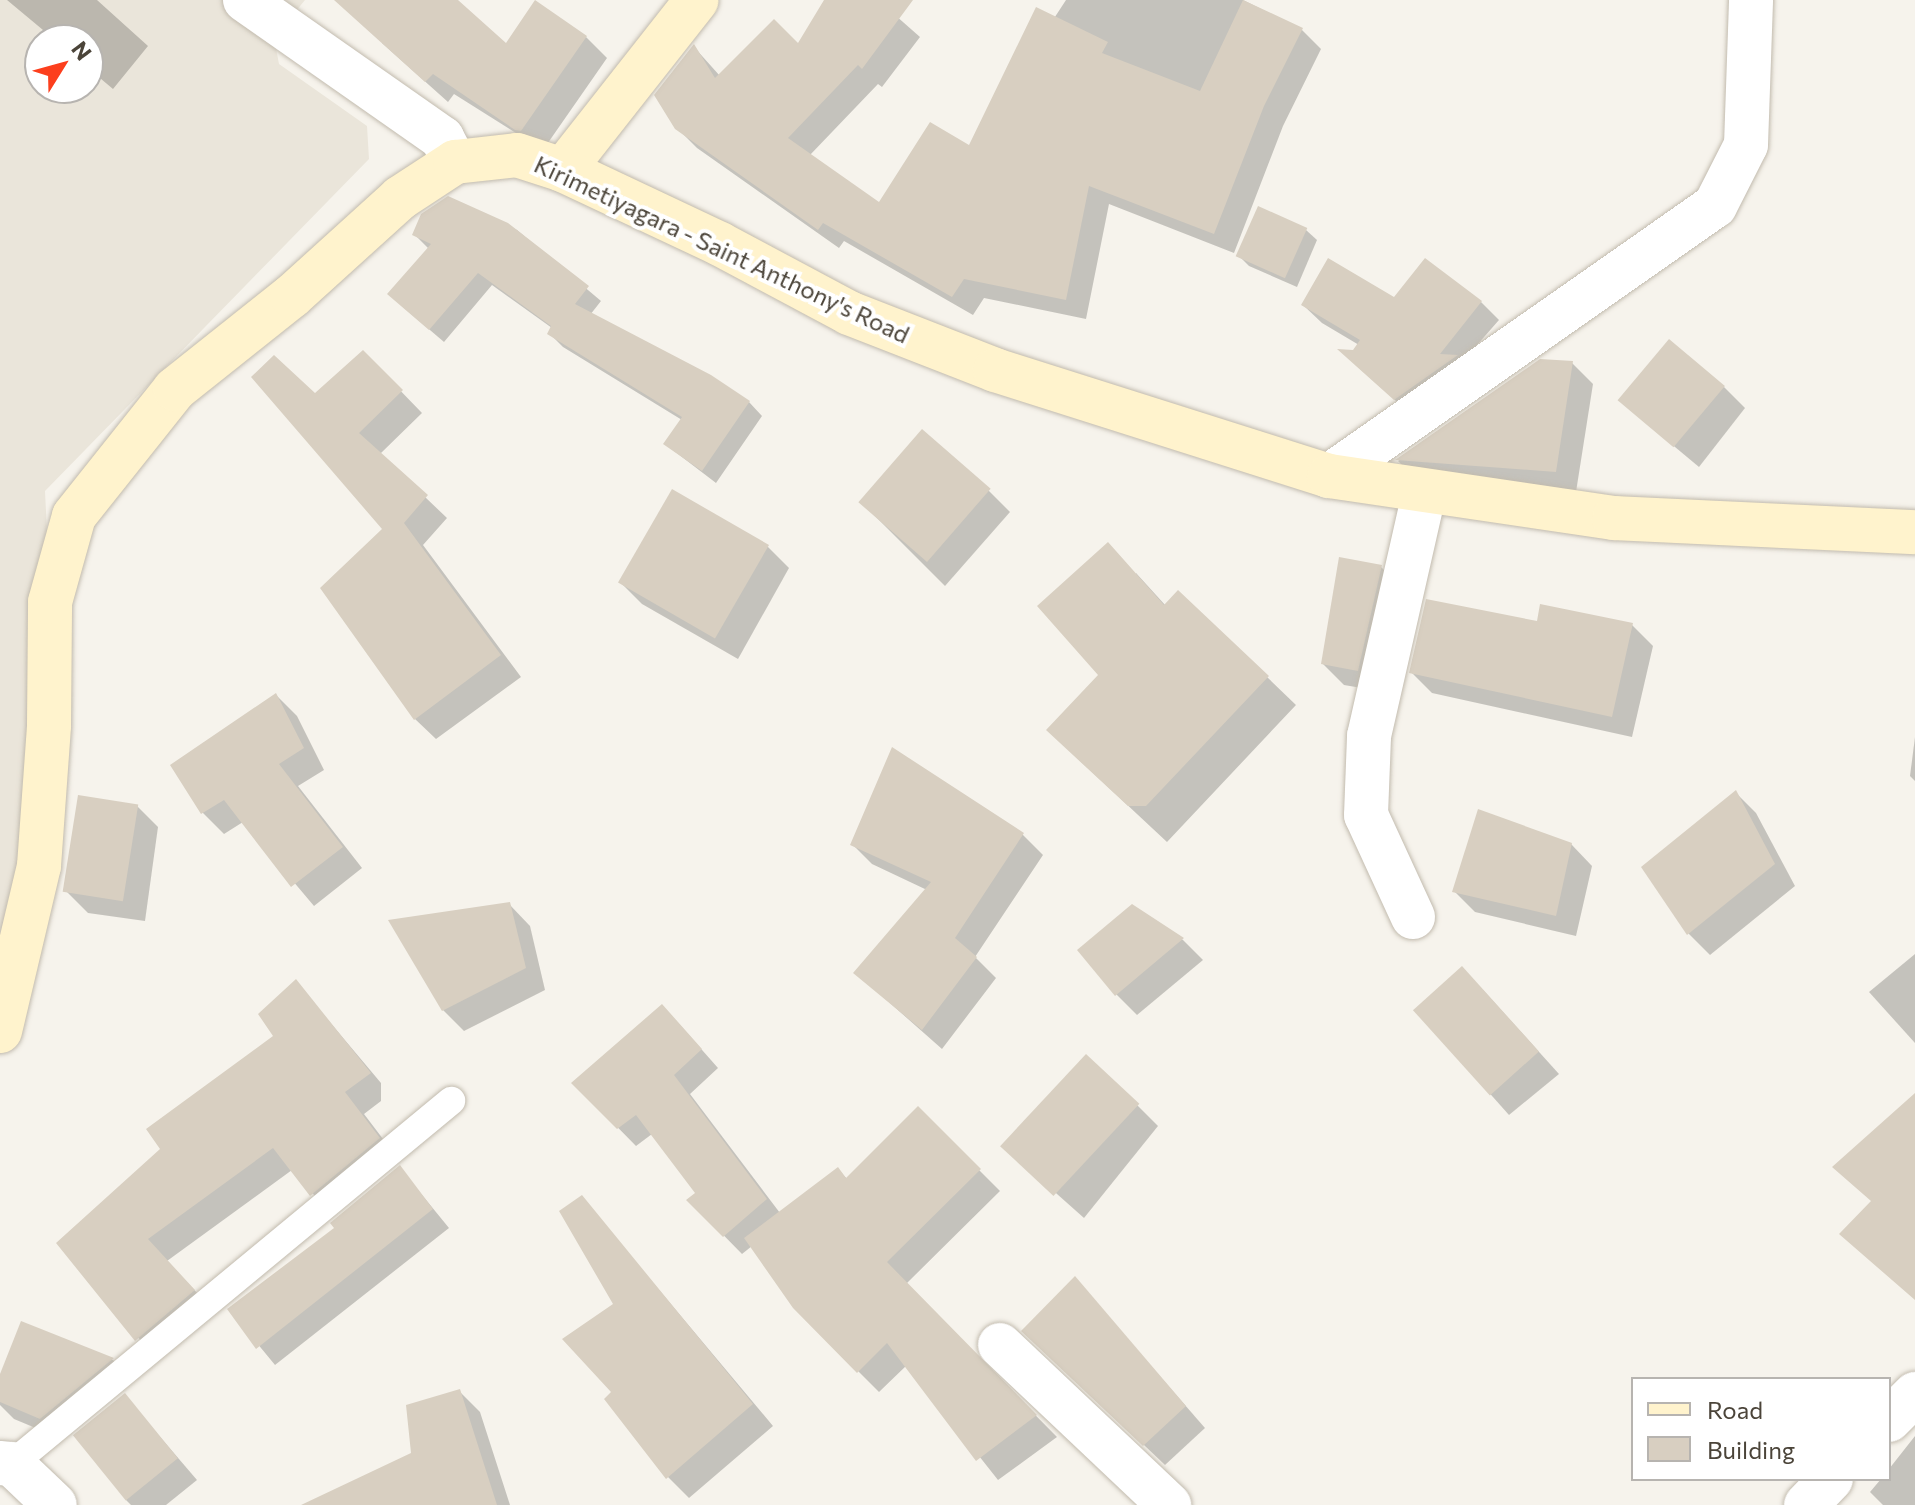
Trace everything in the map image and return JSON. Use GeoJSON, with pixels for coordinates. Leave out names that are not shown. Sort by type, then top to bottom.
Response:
{"type":"FeatureCollection","features":[{"type":"Feature","properties":{"kind":"street"},"geometry":{"type":"LineString","coordinates":[[245,0],[442,138],[455,162]]}},
{"type":"Feature","properties":{"kind":"street"},"geometry":{"type":"LineString","coordinates":[[563,170],[697,0]]}},
{"type":"Feature","properties":{"kind":"street"},"geometry":{"type":"LineString","coordinates":[[1329,476],[1715,206],[1746,145],[1751,0]]}},
{"type":"Feature","properties":{"kind":"street","name":"Kirimetiyagara - Saint Anthony's Road"},"geometry":{"type":"LineString","coordinates":[[0,1031],[39,866],[49,725],[50,602],[74,516],[175,389],[292,296],[400,198],[455,162],[517,155],[563,170],[720,244],[849,313],[995,370],[1329,476],[1424,494],[1614,518],[1915,532]]}},
{"type":"Feature","properties":{"kind":"street"},"geometry":{"type":"LineString","coordinates":[[1413,917],[1366,815],[1369,736],[1424,494]]}},
{"type":"Feature","properties":{"kind":"street"},"geometry":{"type":"LineString","coordinates":[[1000,1345],[1169,1505]]}},
{"type":"Feature","properties":{"kind":"street"},"geometry":{"type":"LineString","coordinates":[[1891,1418],[1915,1394]]}},
{"type":"Feature","properties":{"kind":"street"},"geometry":{"type":"LineString","coordinates":[[6,1464],[55,1505]]}},
{"type":"Feature","properties":{"kind":"street"},"geometry":{"type":"LineString","coordinates":[[1806,1505],[1829,1481]]}},
{"type":"Feature","properties":{"kind":"lane"},"geometry":{"type":"LineString","coordinates":[[6,1464],[451,1101]]}},
{"type":"Feature","properties":{"kind":"shaded area"},"geometry":{"type":"Polygon","coordinates":[[[0,0],[305,0],[274,38],[279,64],[367,126],[369,159],[45,491],[56,717],[0,1055],[0,0]]]}},
{"type":"Feature","properties":{"kind":"building"},"geometry":{"type":"Polygon","coordinates":[[[334,0],[458,0],[506,43],[535,0],[587,36],[521,131],[515,130],[433,74],[425,82],[334,0]]]}},
{"type":"Feature","properties":{"kind":"building"},"geometry":{"type":"Polygon","coordinates":[[[824,0],[913,0],[862,69],[858,65],[788,138],[879,202],[930,122],[969,145],[1036,7],[1108,42],[1102,53],[1200,91],[1243,0],[1303,28],[1264,106],[1214,234],[1089,186],[1066,300],[964,279],[952,297],[823,223],[818,230],[675,129],[654,95],[694,44],[715,78],[774,19],[798,43],[824,0]]]}},
{"type":"Feature","properties":{"kind":"building"},"geometry":{"type":"Polygon","coordinates":[[[448,196],[508,223],[589,286],[575,304],[711,375],[750,401],[702,471],[663,444],[682,417],[547,334],[551,326],[478,273],[429,330],[387,294],[431,244],[412,235],[421,214],[448,196]]]}},
{"type":"Feature","properties":{"kind":"building"},"geometry":{"type":"Polygon","coordinates":[[[1258,206],[1307,228],[1285,278],[1236,256],[1258,206]]]}},
{"type":"Feature","properties":{"kind":"building"},"geometry":{"type":"Polygon","coordinates":[[[1328,258],[1394,297],[1425,258],[1482,301],[1440,354],[1458,355],[1394,400],[1337,349],[1353,350],[1360,340],[1301,305],[1328,258]]]}},
{"type":"Feature","properties":{"kind":"building"},"geometry":{"type":"Polygon","coordinates":[[[1669,339],[1725,386],[1673,447],[1618,400],[1669,339]]]}},
{"type":"Feature","properties":{"kind":"building"},"geometry":{"type":"Polygon","coordinates":[[[363,350],[403,390],[359,433],[428,495],[404,523],[501,655],[414,720],[320,588],[382,529],[251,377],[274,355],[315,393],[363,350]]]}},
{"type":"Feature","properties":{"kind":"building"},"geometry":{"type":"Polygon","coordinates":[[[1540,359],[1573,361],[1556,472],[1395,460],[1540,359]]]}},
{"type":"Feature","properties":{"kind":"building"},"geometry":{"type":"Polygon","coordinates":[[[922,429],[991,489],[927,562],[858,502],[922,429]]]}},
{"type":"Feature","properties":{"kind":"building"},"geometry":{"type":"Polygon","coordinates":[[[672,489],[769,545],[715,639],[618,583],[672,489]]]}},
{"type":"Feature","properties":{"kind":"building"},"geometry":{"type":"Polygon","coordinates":[[[1108,542],[1164,605],[1178,590],[1269,676],[1146,806],[1128,806],[1046,730],[1098,675],[1037,606],[1108,542]]]}},
{"type":"Feature","properties":{"kind":"building"},"geometry":{"type":"Polygon","coordinates":[[[1339,557],[1382,565],[1358,671],[1321,664],[1339,557]]]}},
{"type":"Feature","properties":{"kind":"building"},"geometry":{"type":"Polygon","coordinates":[[[1426,599],[1537,621],[1540,604],[1633,623],[1612,717],[1409,673],[1426,599]]]}},
{"type":"Feature","properties":{"kind":"building"},"geometry":{"type":"Polygon","coordinates":[[[276,693],[304,748],[279,764],[343,847],[291,887],[224,800],[201,814],[170,765],[276,693]]]}},
{"type":"Feature","properties":{"kind":"building"},"geometry":{"type":"Polygon","coordinates":[[[892,747],[1024,833],[955,938],[977,957],[922,1030],[853,973],[931,882],[850,845],[892,747]]]}},
{"type":"Feature","properties":{"kind":"building"},"geometry":{"type":"Polygon","coordinates":[[[1736,790],[1775,864],[1687,935],[1641,867],[1736,790]]]}},
{"type":"Feature","properties":{"kind":"building"},"geometry":{"type":"Polygon","coordinates":[[[78,795],[138,805],[123,901],[63,892],[78,795]]]}},
{"type":"Feature","properties":{"kind":"building"},"geometry":{"type":"Polygon","coordinates":[[[1478,809],[1572,843],[1556,916],[1452,892],[1478,809]]]}},
{"type":"Feature","properties":{"kind":"building"},"geometry":{"type":"Polygon","coordinates":[[[510,902],[526,968],[442,1011],[388,920],[510,902]]]}},
{"type":"Feature","properties":{"kind":"building"},"geometry":{"type":"Polygon","coordinates":[[[1132,904],[1184,938],[1115,996],[1077,950],[1132,904]]]}},
{"type":"Feature","properties":{"kind":"building"},"geometry":{"type":"Polygon","coordinates":[[[1462,966],[1539,1051],[1490,1096],[1413,1010],[1462,966]]]}},
{"type":"Feature","properties":{"kind":"building"},"geometry":{"type":"Polygon","coordinates":[[[296,979],[371,1073],[345,1092],[380,1138],[310,1196],[273,1148],[148,1239],[195,1290],[135,1341],[56,1243],[160,1149],[146,1129],[273,1036],[258,1014],[296,979]]]}},
{"type":"Feature","properties":{"kind":"building"},"geometry":{"type":"Polygon","coordinates":[[[662,1004],[702,1049],[674,1075],[767,1199],[723,1237],[686,1200],[695,1193],[636,1115],[617,1129],[571,1083],[662,1004]]]}},
{"type":"Feature","properties":{"kind":"building"},"geometry":{"type":"Polygon","coordinates":[[[1086,1054],[1139,1104],[1053,1196],[1000,1146],[1086,1054]]]}},
{"type":"Feature","properties":{"kind":"building"},"geometry":{"type":"Polygon","coordinates":[[[1915,1093],[1915,1300],[1839,1234],[1871,1201],[1832,1167],[1915,1093]]]}},
{"type":"Feature","properties":{"kind":"building"},"geometry":{"type":"Polygon","coordinates":[[[918,1106],[981,1169],[887,1262],[1037,1415],[976,1461],[887,1343],[857,1373],[793,1308],[744,1238],[838,1167],[846,1178],[918,1106]]]}},
{"type":"Feature","properties":{"kind":"building"},"geometry":{"type":"Polygon","coordinates":[[[400,1165],[433,1209],[256,1349],[227,1309],[334,1228],[330,1223],[400,1165]]]}},
{"type":"Feature","properties":{"kind":"building"},"geometry":{"type":"Polygon","coordinates":[[[582,1195],[753,1404],[666,1479],[604,1399],[611,1392],[562,1339],[613,1304],[559,1211],[582,1195]]]}},
{"type":"Feature","properties":{"kind":"building"},"geometry":{"type":"Polygon","coordinates":[[[1075,1276],[1186,1406],[1143,1446],[1021,1331],[1075,1276]]]}},
{"type":"Feature","properties":{"kind":"building"},"geometry":{"type":"Polygon","coordinates":[[[21,1321],[114,1358],[40,1419],[0,1402],[0,1374],[21,1321]]]}},
{"type":"Feature","properties":{"kind":"building"},"geometry":{"type":"Polygon","coordinates":[[[460,1389],[497,1505],[301,1505],[411,1453],[406,1405],[460,1389]]]}},
{"type":"Feature","properties":{"kind":"building"},"geometry":{"type":"Polygon","coordinates":[[[125,1393],[178,1458],[126,1500],[73,1435],[125,1393]]]}}]}
